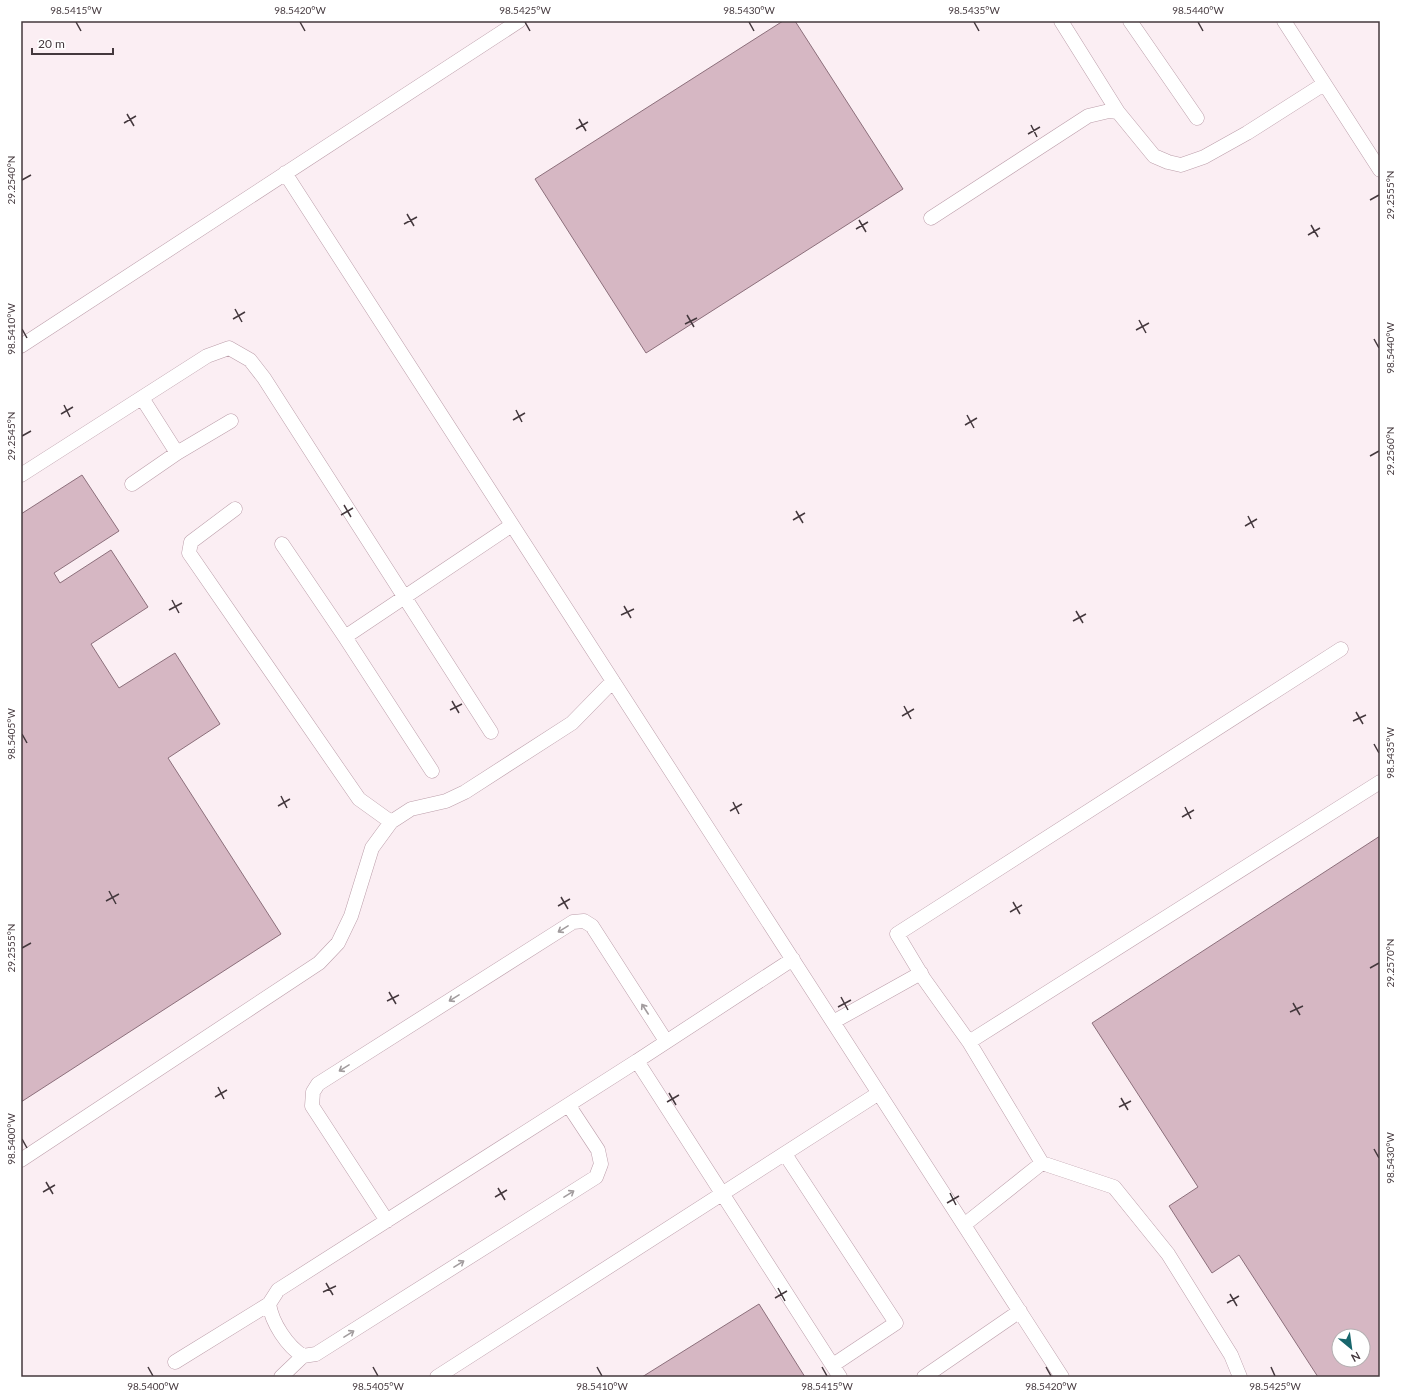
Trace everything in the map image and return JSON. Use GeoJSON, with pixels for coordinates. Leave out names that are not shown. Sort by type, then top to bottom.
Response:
{"type":"FeatureCollection","features":[{"type":"Feature","properties":{"kind":"lane"},"geometry":{"type":"LineString","coordinates":[[21,346],[519,21]]}},
{"type":"Feature","properties":{"kind":"lane"},"geometry":{"type":"LineString","coordinates":[[1061,21],[1118,112],[1154,156],[1168,162],[1181,165],[1204,157],[1247,133],[1324,84]]}},
{"type":"Feature","properties":{"kind":"lane"},"geometry":{"type":"LineString","coordinates":[[1130,21],[1197,118]]}},
{"type":"Feature","properties":{"kind":"lane"},"geometry":{"type":"LineString","coordinates":[[1284,21],[1380,170]]}},
{"type":"Feature","properties":{"kind":"lane"},"geometry":{"type":"LineString","coordinates":[[930,218],[1088,116],[1109,111],[1118,112]]}},
{"type":"Feature","properties":{"kind":"lane"},"geometry":{"type":"LineString","coordinates":[[285,173],[1062,1377]]}},
{"type":"Feature","properties":{"kind":"lane"},"geometry":{"type":"LineString","coordinates":[[21,475],[207,356],[229,348],[250,360],[264,378],[491,732]]}},
{"type":"Feature","properties":{"kind":"lane"},"geometry":{"type":"LineString","coordinates":[[142,398],[177,453]]}},
{"type":"Feature","properties":{"kind":"lane"},"geometry":{"type":"LineString","coordinates":[[132,484],[177,453],[231,421]]}},
{"type":"Feature","properties":{"kind":"lane"},"geometry":{"type":"LineString","coordinates":[[235,509],[191,542],[189,553],[359,799],[391,822]]}},
{"type":"Feature","properties":{"kind":"lane"},"geometry":{"type":"LineString","coordinates":[[345,636],[405,598],[512,525]]}},
{"type":"Feature","properties":{"kind":"lane"},"geometry":{"type":"LineString","coordinates":[[282,544],[345,636],[432,771]]}},
{"type":"Feature","properties":{"kind":"lane"},"geometry":{"type":"LineString","coordinates":[[1240,1377],[1231,1355],[1168,1254],[1114,1187],[1042,1163],[969,1042],[897,934],[1341,649]]}},
{"type":"Feature","properties":{"kind":"lane"},"geometry":{"type":"LineString","coordinates":[[21,1160],[319,963],[338,943],[351,916],[372,848],[391,822],[411,809],[446,801],[465,792],[572,724],[613,681]]}},
{"type":"Feature","properties":{"kind":"lane"},"geometry":{"type":"LineString","coordinates":[[969,1042],[1380,782]]}},
{"type":"Feature","properties":{"kind":"lane"},"geometry":{"type":"LineString","coordinates":[[387,1221],[312,1106],[313,1092],[318,1084],[573,922],[584,921],[592,926],[666,1041]]}},
{"type":"Feature","properties":{"kind":"lane"},"geometry":{"type":"LineString","coordinates":[[175,1362],[270,1304],[278,1290],[569,1106],[666,1041],[793,960]]}},
{"type":"Feature","properties":{"kind":"lane"},"geometry":{"type":"LineString","coordinates":[[834,1022],[921,972]]}},
{"type":"Feature","properties":{"kind":"lane"},"geometry":{"type":"LineString","coordinates":[[636,1062],[721,1195],[837,1371],[896,1323],[785,1154]]}},
{"type":"Feature","properties":{"kind":"lane"},"geometry":{"type":"LineString","coordinates":[[437,1377],[879,1093]]}},
{"type":"Feature","properties":{"kind":"lane"},"geometry":{"type":"LineString","coordinates":[[281,1377],[310,1355],[596,1177],[601,1164],[598,1150],[569,1106]]}},
{"type":"Feature","properties":{"kind":"lane"},"geometry":{"type":"LineString","coordinates":[[964,1225],[1042,1163]]}},
{"type":"Feature","properties":{"kind":"lane"},"geometry":{"type":"LineString","coordinates":[[270,1304],[271,1315],[294,1350],[310,1355]]}},
{"type":"Feature","properties":{"kind":"lane"},"geometry":{"type":"LineString","coordinates":[[924,1377],[1020,1311]]}},
{"type":"Feature","properties":{"kind":"building"},"geometry":{"type":"Polygon","coordinates":[[[783,21],[795,21],[903,189],[646,353],[535,179],[783,21]]]}},
{"type":"Feature","properties":{"kind":"building"},"geometry":{"type":"Polygon","coordinates":[[[82,475],[119,531],[54,573],[60,583],[111,550],[148,607],[91,644],[119,688],[175,653],[220,724],[168,758],[281,934],[21,1102],[21,514],[82,475]]]}},
{"type":"Feature","properties":{"kind":"building"},"geometry":{"type":"Polygon","coordinates":[[[1380,836],[1380,1377],[1318,1377],[1239,1255],[1212,1273],[1169,1206],[1198,1187],[1092,1023],[1380,836]]]}},
{"type":"Feature","properties":{"kind":"building"},"geometry":{"type":"Polygon","coordinates":[[[759,1304],[805,1377],[642,1377],[759,1304]]]}}]}
